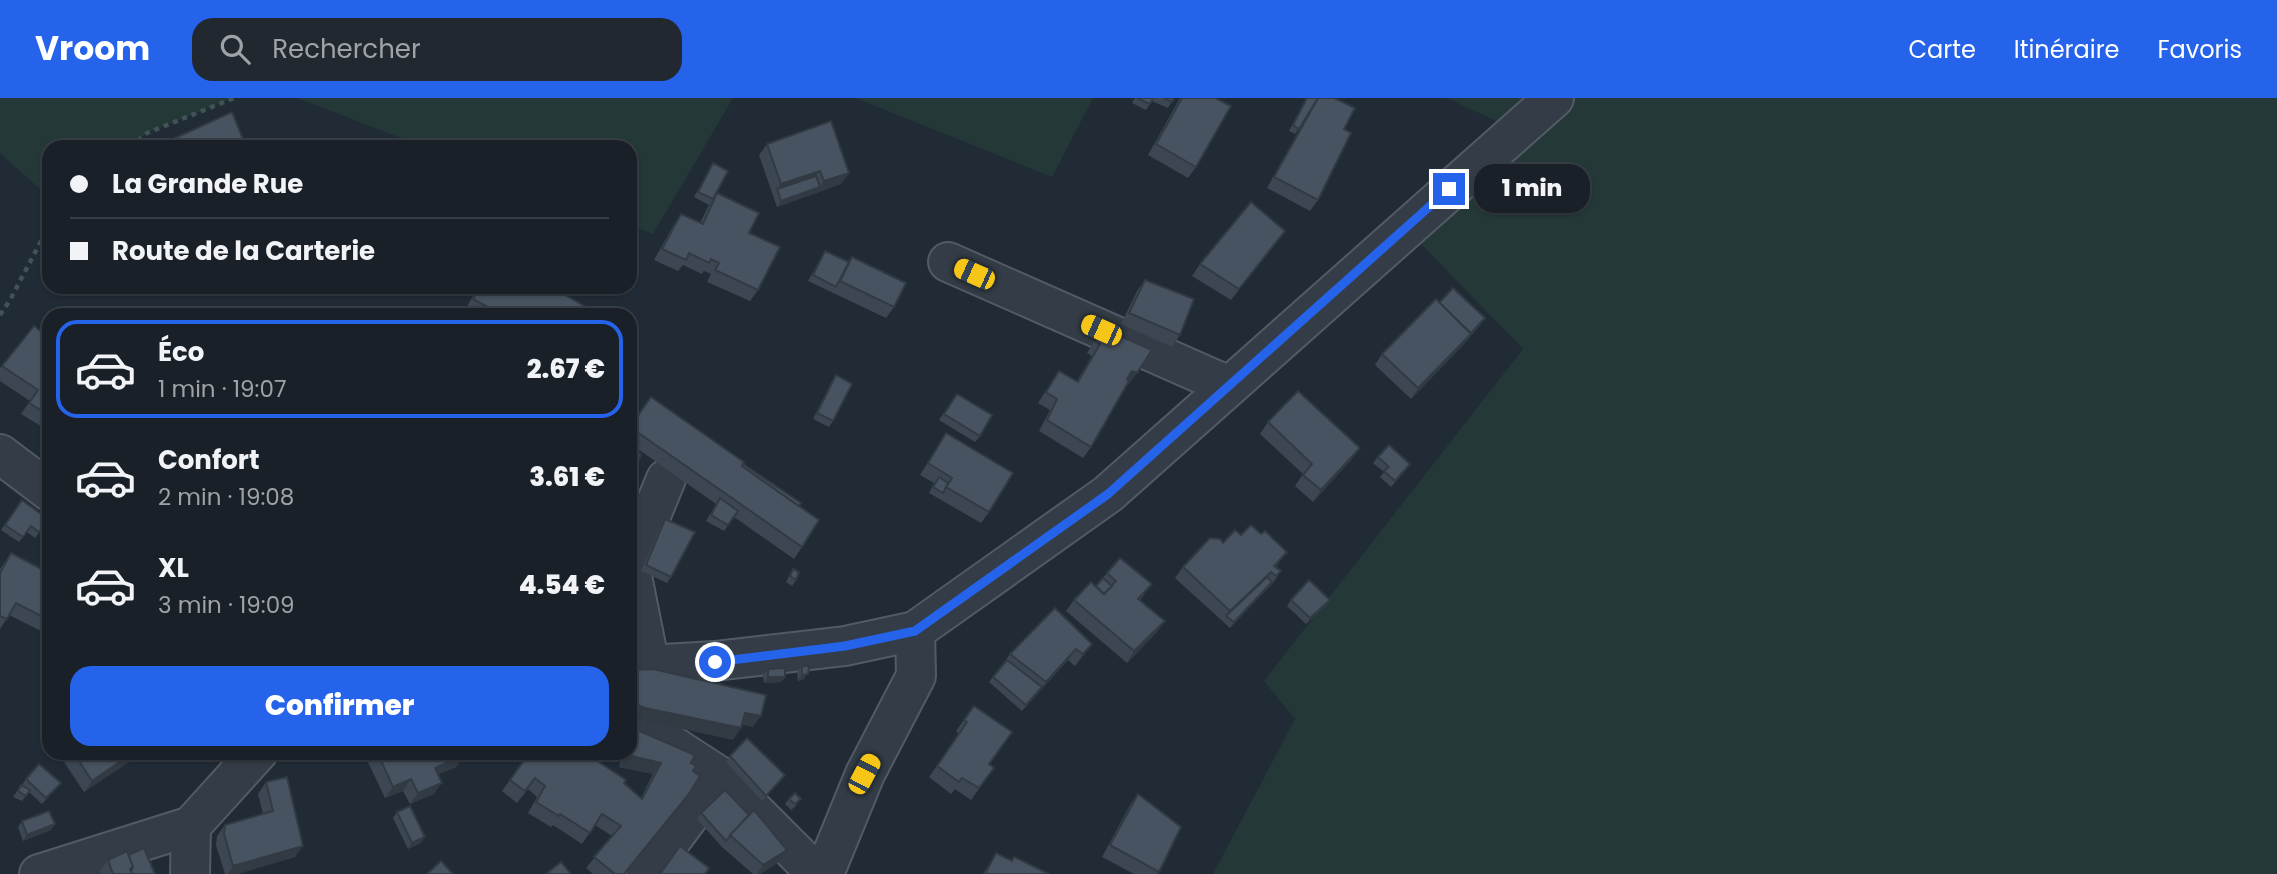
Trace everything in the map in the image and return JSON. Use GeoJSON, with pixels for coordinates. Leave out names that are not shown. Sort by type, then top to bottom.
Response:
{"type":"FeatureCollection","features":[{"type":"Feature","properties":{"kind":"street"},"geometry":{"type":"LineString","coordinates":[[637,636],[640,666],[715,662],[845,646],[915,631],[1108,494],[1554,98]]}},
{"type":"Feature","properties":{"kind":"street"},"geometry":{"type":"LineString","coordinates":[[948,262],[1229,386]]}},
{"type":"Feature","properties":{"kind":"street"},"geometry":{"type":"LineString","coordinates":[[0,455],[42,486]]}},
{"type":"Feature","properties":{"kind":"street"},"geometry":{"type":"LineString","coordinates":[[637,549],[666,479]]}},
{"type":"Feature","properties":{"kind":"street"},"geometry":{"type":"LineString","coordinates":[[824,874],[864,774],[916,676],[915,631]]}},
{"type":"Feature","properties":{"kind":"street"},"geometry":{"type":"LineString","coordinates":[[637,732],[670,744],[719,776],[817,874]]}},
{"type":"Feature","properties":{"kind":"street"},"geometry":{"type":"LineString","coordinates":[[39,874],[191,826],[251,760]]}},
{"type":"Feature","properties":{"kind":"street"},"geometry":{"type":"LineString","coordinates":[[646,874],[719,776]]}},
{"type":"Feature","properties":{"kind":"street"},"geometry":{"type":"LineString","coordinates":[[190,874],[191,826]]}},
{"type":"Feature","properties":{"kind":"path"},"geometry":{"type":"LineString","coordinates":[[138,140],[147,133],[234,98]]}},
{"type":"Feature","properties":{"kind":"path"},"geometry":{"type":"LineString","coordinates":[[0,315],[42,239]]}},
{"type":"Feature","properties":{"kind":"green space"},"geometry":{"type":"Polygon","coordinates":[[[0,98],[234,98],[147,133],[138,140],[42,140],[42,191],[0,153],[0,98]]]}},
{"type":"Feature","properties":{"kind":"green space"},"geometry":{"type":"Polygon","coordinates":[[[297,98],[733,98],[653,234],[637,228],[637,140],[407,140],[297,98]]]}},
{"type":"Feature","properties":{"kind":"green space"},"geometry":{"type":"Polygon","coordinates":[[[855,98],[1093,98],[1052,177],[855,98]]]}},
{"type":"Feature","properties":{"kind":"green space"},"geometry":{"type":"Polygon","coordinates":[[[1447,98],[2277,98],[2277,874],[1213,874],[1295,719],[1264,681],[1523,349],[1420,243],[1505,125],[1447,98]]]}},
{"type":"Feature","properties":{"kind":"building"},"geometry":{"type":"Polygon","coordinates":[[[1137,98],[1153,98],[1150,104],[1137,98]]]}},
{"type":"Feature","properties":{"kind":"building"},"geometry":{"type":"Polygon","coordinates":[[[1182,98],[1215,98],[1231,106],[1196,167],[1156,144],[1182,98]]]}},
{"type":"Feature","properties":{"kind":"building"},"geometry":{"type":"Polygon","coordinates":[[[1307,98],[1318,98],[1299,129],[1293,125],[1307,98]]]}},
{"type":"Feature","properties":{"kind":"building"},"geometry":{"type":"Polygon","coordinates":[[[1318,98],[1334,98],[1355,108],[1344,129],[1351,133],[1318,200],[1274,177],[1318,98]]]}},
{"type":"Feature","properties":{"kind":"building"},"geometry":{"type":"Polygon","coordinates":[[[232,112],[243,140],[171,140],[232,112]]]}},
{"type":"Feature","properties":{"kind":"building"},"geometry":{"type":"Polygon","coordinates":[[[831,121],[849,173],[824,181],[820,171],[781,184],[767,144],[831,121]]]}},
{"type":"Feature","properties":{"kind":"building"},"geometry":{"type":"Polygon","coordinates":[[[713,163],[728,171],[713,199],[698,192],[713,163]]]}},
{"type":"Feature","properties":{"kind":"building"},"geometry":{"type":"Polygon","coordinates":[[[816,176],[820,187],[781,201],[777,189],[816,176]]]}},
{"type":"Feature","properties":{"kind":"building"},"geometry":{"type":"Polygon","coordinates":[[[717,193],[759,213],[749,233],[780,247],[758,290],[715,270],[719,263],[711,259],[709,263],[689,253],[686,260],[662,249],[681,214],[703,224],[717,193]]]}},
{"type":"Feature","properties":{"kind":"building"},"geometry":{"type":"Polygon","coordinates":[[[1251,202],[1285,231],[1239,289],[1200,264],[1251,202]]]}},
{"type":"Feature","properties":{"kind":"building"},"geometry":{"type":"Polygon","coordinates":[[[825,251],[849,262],[836,287],[813,275],[825,251]]]}},
{"type":"Feature","properties":{"kind":"building"},"geometry":{"type":"Polygon","coordinates":[[[852,257],[906,283],[894,307],[840,281],[852,257]]]}},
{"type":"Feature","properties":{"kind":"building"},"geometry":{"type":"Polygon","coordinates":[[[1145,280],[1194,299],[1180,335],[1129,313],[1145,280]]]}},
{"type":"Feature","properties":{"kind":"building"},"geometry":{"type":"Polygon","coordinates":[[[1453,288],[1485,318],[1471,333],[1439,303],[1453,288]]]}},
{"type":"Feature","properties":{"kind":"building"},"geometry":{"type":"Polygon","coordinates":[[[476,294],[563,294],[588,308],[489,308],[473,299],[476,294]]]}},
{"type":"Feature","properties":{"kind":"building"},"geometry":{"type":"Polygon","coordinates":[[[1436,299],[1471,334],[1418,388],[1382,354],[1436,299]]]}},
{"type":"Feature","properties":{"kind":"building"},"geometry":{"type":"Polygon","coordinates":[[[34,326],[42,332],[42,411],[29,403],[38,390],[2,366],[34,326]]]}},
{"type":"Feature","properties":{"kind":"building"},"geometry":{"type":"Polygon","coordinates":[[[1102,328],[1152,350],[1137,373],[1132,371],[1127,379],[1129,381],[1091,447],[1047,420],[1057,399],[1046,392],[1059,371],[1078,382],[1100,344],[1095,341],[1102,328]]]}},
{"type":"Feature","properties":{"kind":"building"},"geometry":{"type":"Polygon","coordinates":[[[836,375],[852,384],[833,421],[817,413],[836,375]]]}},
{"type":"Feature","properties":{"kind":"building"},"geometry":{"type":"Polygon","coordinates":[[[1298,391],[1360,448],[1321,490],[1303,475],[1312,464],[1268,422],[1298,391]]]}},
{"type":"Feature","properties":{"kind":"building"},"geometry":{"type":"Polygon","coordinates":[[[957,394],[992,415],[980,436],[944,414],[957,394]]]}},
{"type":"Feature","properties":{"kind":"building"},"geometry":{"type":"Polygon","coordinates":[[[651,397],[744,462],[742,466],[819,520],[802,547],[637,432],[637,417],[651,397]]]}},
{"type":"Feature","properties":{"kind":"building"},"geometry":{"type":"Polygon","coordinates":[[[946,433],[1013,473],[989,512],[946,487],[952,478],[928,463],[946,433]]]}},
{"type":"Feature","properties":{"kind":"building"},"geometry":{"type":"Polygon","coordinates":[[[1389,445],[1410,464],[1395,481],[1384,471],[1389,467],[1378,457],[1389,445]]]}},
{"type":"Feature","properties":{"kind":"building"},"geometry":{"type":"Polygon","coordinates":[[[637,449],[641,455],[637,464],[637,449]]]}},
{"type":"Feature","properties":{"kind":"building"},"geometry":{"type":"Polygon","coordinates":[[[743,464],[801,503],[799,506],[742,466],[743,464]]]}},
{"type":"Feature","properties":{"kind":"building"},"geometry":{"type":"Polygon","coordinates":[[[939,477],[948,483],[943,493],[933,487],[939,477]]]}},
{"type":"Feature","properties":{"kind":"building"},"geometry":{"type":"Polygon","coordinates":[[[720,498],[738,511],[728,525],[711,515],[720,498]]]}},
{"type":"Feature","properties":{"kind":"building"},"geometry":{"type":"Polygon","coordinates":[[[22,500],[42,515],[42,528],[39,532],[31,526],[23,537],[5,525],[22,500]]]}},
{"type":"Feature","properties":{"kind":"building"},"geometry":{"type":"Polygon","coordinates":[[[665,519],[695,532],[671,577],[646,565],[665,519]]]}},
{"type":"Feature","properties":{"kind":"building"},"geometry":{"type":"Polygon","coordinates":[[[1251,525],[1261,534],[1265,531],[1287,552],[1274,566],[1281,571],[1276,576],[1271,572],[1230,611],[1183,567],[1210,538],[1220,539],[1223,543],[1235,530],[1241,535],[1251,525]]]}},
{"type":"Feature","properties":{"kind":"building"},"geometry":{"type":"Polygon","coordinates":[[[11,553],[42,569],[42,616],[16,603],[7,619],[0,616],[0,573],[11,553]]]}},
{"type":"Feature","properties":{"kind":"building"},"geometry":{"type":"Polygon","coordinates":[[[1120,558],[1152,584],[1138,599],[1165,621],[1134,651],[1074,600],[1091,582],[1104,594],[1116,581],[1107,573],[1120,558]]]}},
{"type":"Feature","properties":{"kind":"building"},"geometry":{"type":"Polygon","coordinates":[[[793,569],[799,572],[796,580],[790,576],[793,569]]]}},
{"type":"Feature","properties":{"kind":"building"},"geometry":{"type":"Polygon","coordinates":[[[1267,577],[1272,582],[1234,622],[1226,616],[1267,577]]]}},
{"type":"Feature","properties":{"kind":"building"},"geometry":{"type":"Polygon","coordinates":[[[1103,578],[1112,586],[1104,594],[1096,586],[1103,578]]]}},
{"type":"Feature","properties":{"kind":"building"},"geometry":{"type":"Polygon","coordinates":[[[1309,580],[1330,600],[1310,618],[1291,600],[1309,580]]]}},
{"type":"Feature","properties":{"kind":"building"},"geometry":{"type":"Polygon","coordinates":[[[1055,608],[1092,644],[1083,654],[1076,649],[1046,682],[1010,654],[1055,608]]]}},
{"type":"Feature","properties":{"kind":"building"},"geometry":{"type":"Polygon","coordinates":[[[1007,660],[1042,687],[1026,705],[993,677],[1007,660]]]}},
{"type":"Feature","properties":{"kind":"building"},"geometry":{"type":"Polygon","coordinates":[[[802,666],[809,666],[808,674],[802,675],[802,666]]]}},
{"type":"Feature","properties":{"kind":"building"},"geometry":{"type":"Polygon","coordinates":[[[785,668],[785,677],[768,677],[768,669],[785,668]]]}},
{"type":"Feature","properties":{"kind":"building"},"geometry":{"type":"Polygon","coordinates":[[[653,669],[766,695],[761,716],[745,713],[741,728],[645,708],[637,705],[637,670],[653,669]]]}},
{"type":"Feature","properties":{"kind":"building"},"geometry":{"type":"Polygon","coordinates":[[[974,706],[1012,732],[989,764],[994,768],[979,788],[962,778],[959,782],[937,766],[967,722],[964,720],[974,706]]]}},
{"type":"Feature","properties":{"kind":"building"},"geometry":{"type":"Polygon","coordinates":[[[637,730],[695,755],[691,763],[696,766],[693,771],[700,776],[689,794],[624,874],[615,874],[594,857],[621,826],[602,814],[590,833],[536,802],[545,786],[535,778],[525,791],[510,780],[524,760],[596,760],[626,780],[624,783],[642,799],[661,763],[637,757],[637,730]]]}},
{"type":"Feature","properties":{"kind":"building"},"geometry":{"type":"Polygon","coordinates":[[[747,738],[785,775],[766,796],[730,756],[747,738]]]}},
{"type":"Feature","properties":{"kind":"building"},"geometry":{"type":"Polygon","coordinates":[[[78,760],[122,760],[92,781],[78,760]]]}},
{"type":"Feature","properties":{"kind":"building"},"geometry":{"type":"Polygon","coordinates":[[[381,760],[453,760],[435,768],[442,783],[418,793],[411,779],[393,787],[381,760]]]}},
{"type":"Feature","properties":{"kind":"building"},"geometry":{"type":"Polygon","coordinates":[[[39,764],[61,783],[46,798],[26,779],[39,764]]]}},
{"type":"Feature","properties":{"kind":"building"},"geometry":{"type":"Polygon","coordinates":[[[287,777],[303,846],[233,866],[224,834],[225,825],[273,811],[266,782],[287,777]]]}},
{"type":"Feature","properties":{"kind":"building"},"geometry":{"type":"Polygon","coordinates":[[[21,785],[30,790],[26,796],[18,791],[21,785]]]}},
{"type":"Feature","properties":{"kind":"building"},"geometry":{"type":"Polygon","coordinates":[[[725,790],[749,815],[726,841],[701,813],[725,790]]]}},
{"type":"Feature","properties":{"kind":"building"},"geometry":{"type":"Polygon","coordinates":[[[795,793],[801,799],[795,804],[789,799],[795,793]]]}},
{"type":"Feature","properties":{"kind":"building"},"geometry":{"type":"Polygon","coordinates":[[[1138,794],[1181,827],[1159,872],[1110,845],[1138,794]]]}},
{"type":"Feature","properties":{"kind":"building"},"geometry":{"type":"Polygon","coordinates":[[[410,806],[425,837],[412,843],[397,812],[410,806]]]}},
{"type":"Feature","properties":{"kind":"building"},"geometry":{"type":"Polygon","coordinates":[[[754,810],[787,850],[763,865],[730,835],[754,810]]]}},
{"type":"Feature","properties":{"kind":"building"},"geometry":{"type":"Polygon","coordinates":[[[49,811],[55,824],[27,835],[22,821],[49,811]]]}},
{"type":"Feature","properties":{"kind":"building"},"geometry":{"type":"Polygon","coordinates":[[[680,846],[709,868],[705,874],[660,874],[680,846]]]}},
{"type":"Feature","properties":{"kind":"building"},"geometry":{"type":"Polygon","coordinates":[[[144,848],[155,874],[132,874],[133,867],[128,855],[144,848]]]}},
{"type":"Feature","properties":{"kind":"building"},"geometry":{"type":"Polygon","coordinates":[[[127,851],[133,867],[130,869],[132,874],[113,874],[108,860],[127,851]]]}},
{"type":"Feature","properties":{"kind":"building"},"geometry":{"type":"Polygon","coordinates":[[[996,853],[1012,861],[1014,857],[1049,874],[985,874],[996,853]]]}},
{"type":"Feature","properties":{"kind":"building"},"geometry":{"type":"Polygon","coordinates":[[[441,861],[453,874],[427,874],[441,861]]]}},
{"type":"Feature","properties":{"kind":"building"},"geometry":{"type":"Polygon","coordinates":[[[561,862],[571,874],[546,874],[561,862]]]}},
{"type":"Feature","properties":{"kind":"route"},"geometry":{"type":"LineString","coordinates":[[715,662],[845,646],[915,631],[1108,494],[1449,189]]}}]}
